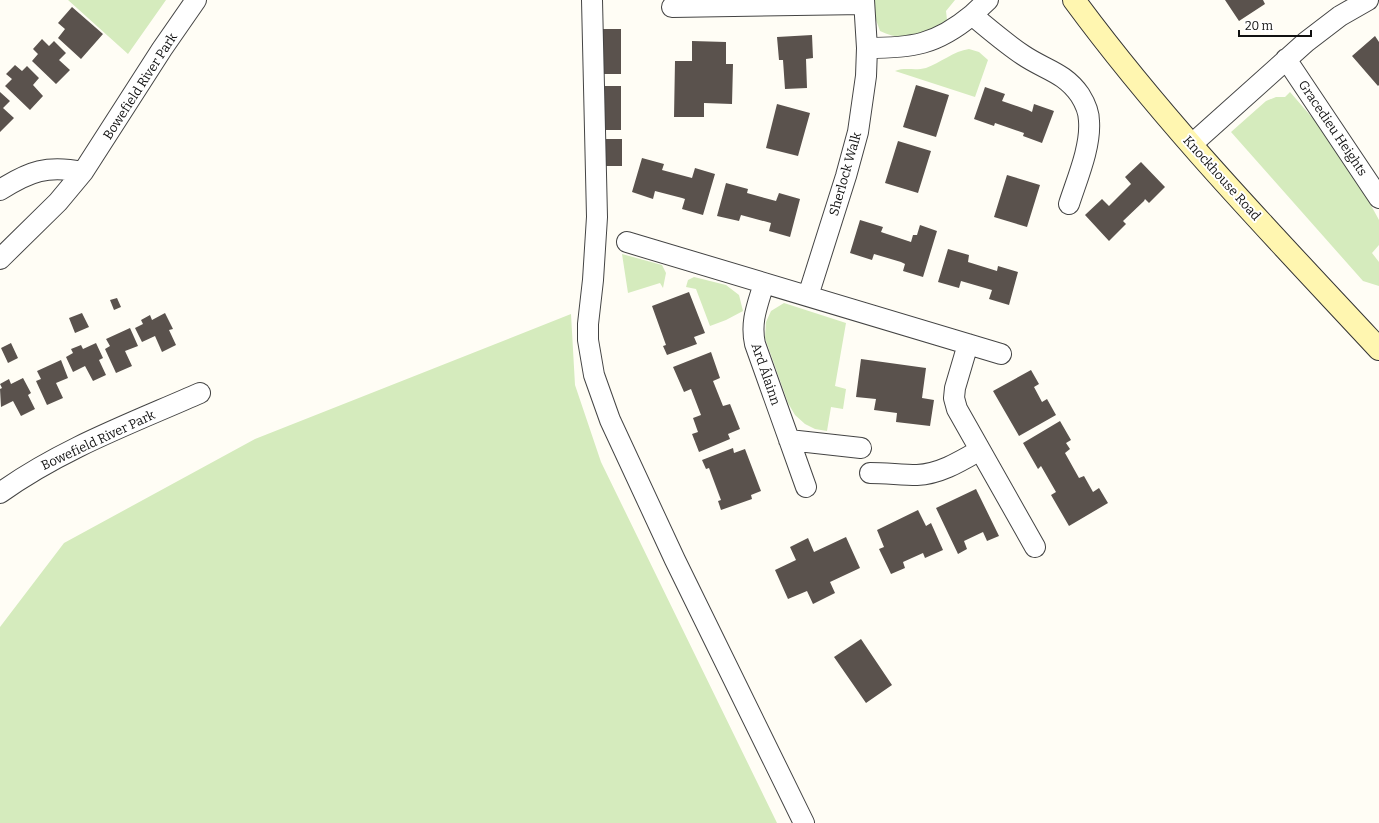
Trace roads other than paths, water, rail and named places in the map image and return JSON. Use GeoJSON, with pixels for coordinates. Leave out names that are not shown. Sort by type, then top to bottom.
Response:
{"type":"FeatureCollection","features":[{"type":"Feature","properties":{"kind":"street","name":"Bowefield River Park"},"geometry":{"type":"LineString","coordinates":[[0,259],[58,202],[83,172],[162,49],[196,0]]}},
{"type":"Feature","properties":{"kind":"street"},"geometry":{"type":"LineString","coordinates":[[592,0],[597,217],[588,340],[594,375],[610,420],[668,546],[804,823]]}},
{"type":"Feature","properties":{"kind":"street"},"geometry":{"type":"LineString","coordinates":[[867,48],[898,47],[921,44],[936,39],[952,31],[972,16],[988,0]]}},
{"type":"Feature","properties":{"kind":"street","name":"Knockhouse Road"},"geometry":{"type":"LineString","coordinates":[[1074,0],[1129,72],[1191,145],[1379,349]]}},
{"type":"Feature","properties":{"kind":"street"},"geometry":{"type":"LineString","coordinates":[[1191,145],[1306,42],[1340,16],[1368,0]]}},
{"type":"Feature","properties":{"kind":"street","name":"Sherlock Walk"},"geometry":{"type":"LineString","coordinates":[[672,7],[711,3],[864,2],[867,48],[864,94],[858,132],[846,176],[808,296]]}},
{"type":"Feature","properties":{"kind":"street"},"geometry":{"type":"LineString","coordinates":[[972,16],[1022,54],[1064,78],[1082,98],[1088,113],[1089,133],[1087,147],[1069,204]]}},
{"type":"Feature","properties":{"kind":"street","name":"Gracedieu Heights"},"geometry":{"type":"LineString","coordinates":[[1286,59],[1379,198]]}},
{"type":"Feature","properties":{"kind":"street"},"geometry":{"type":"LineString","coordinates":[[0,190],[25,176],[39,171],[69,169],[83,172]]}},
{"type":"Feature","properties":{"kind":"street"},"geometry":{"type":"LineString","coordinates":[[627,242],[1001,354]]}},
{"type":"Feature","properties":{"kind":"street","name":"Ard Álainn"},"geometry":{"type":"LineString","coordinates":[[764,283],[754,318],[753,333],[755,344],[806,487]]}},
{"type":"Feature","properties":{"kind":"street"},"geometry":{"type":"LineString","coordinates":[[968,344],[955,388],[954,398],[957,409],[1035,548]]}},
{"type":"Feature","properties":{"kind":"street","name":"Bowefield River Park"},"geometry":{"type":"LineString","coordinates":[[0,493],[55,458],[200,393]]}},
{"type":"Feature","properties":{"kind":"street"},"geometry":{"type":"LineString","coordinates":[[789,440],[860,448]]}},
{"type":"Feature","properties":{"kind":"street"},"geometry":{"type":"LineString","coordinates":[[870,473],[917,475],[928,473],[956,463],[980,450]]}}]}
